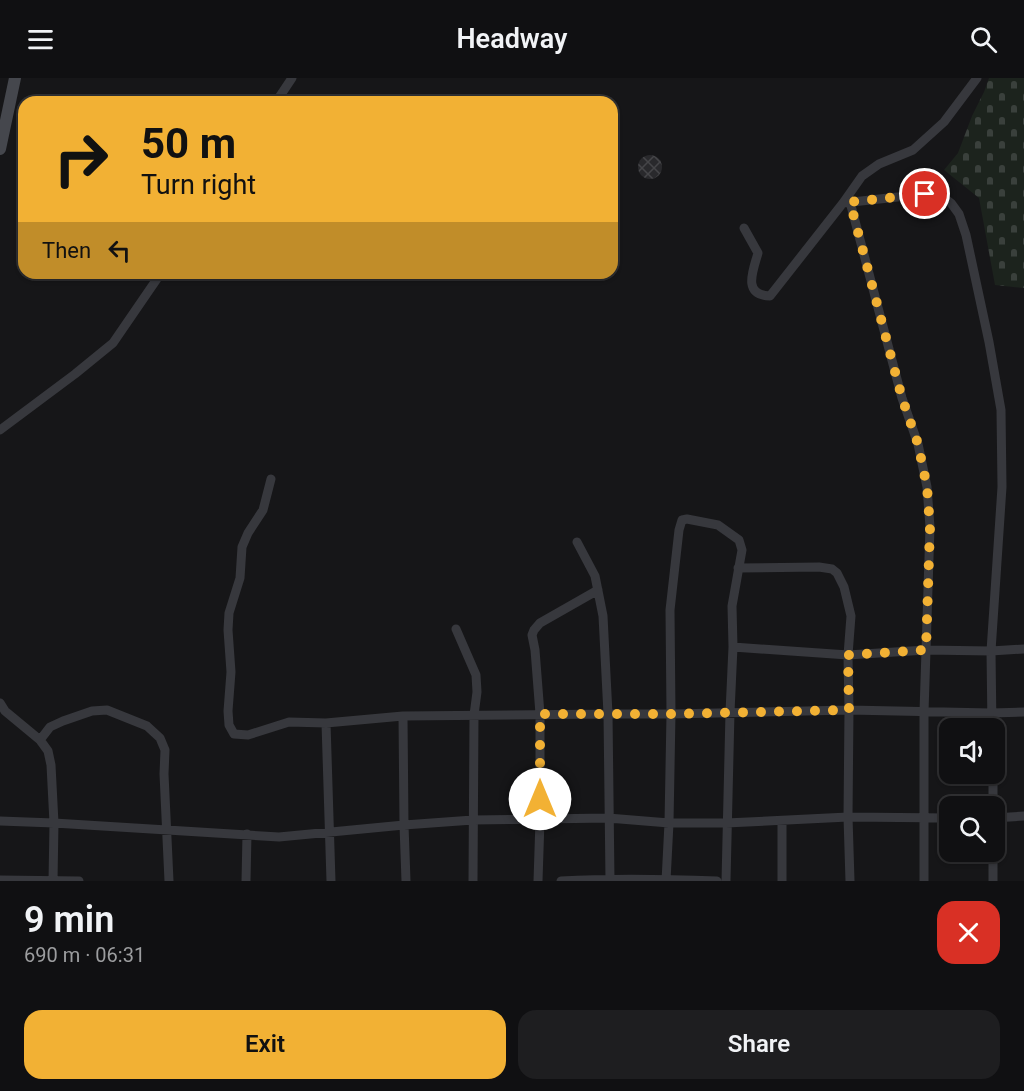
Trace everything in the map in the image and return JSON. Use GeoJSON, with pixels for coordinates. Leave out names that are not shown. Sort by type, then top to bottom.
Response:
{"type":"FeatureCollection","features":[{"type":"Feature","properties":{"kind":"main road"},"geometry":{"type":"LineString","coordinates":[[0,150],[15,78]]}},
{"type":"Feature","properties":{"kind":"street"},"geometry":{"type":"LineString","coordinates":[[280,96],[292,78]]}},
{"type":"Feature","properties":{"kind":"street"},"geometry":{"type":"LineString","coordinates":[[744,228],[758,253],[752,275],[752,287],[756,293],[770,296],[846,203],[862,176],[879,164],[913,150],[944,122],[977,78]]}},
{"type":"Feature","properties":{"kind":"street"},"geometry":{"type":"LineString","coordinates":[[846,203],[925,194],[943,197],[959,214],[963,225],[989,342],[1001,410],[1002,487],[992,651],[992,718]]}},
{"type":"Feature","properties":{"kind":"street"},"geometry":{"type":"LineString","coordinates":[[846,203],[902,398],[918,444],[927,487],[930,527],[924,712],[924,881]]}},
{"type":"Feature","properties":{"kind":"street"},"geometry":{"type":"LineString","coordinates":[[0,430],[113,343],[157,279]]}},
{"type":"Feature","properties":{"kind":"street"},"geometry":{"type":"LineString","coordinates":[[272,478],[263,510],[243,547],[240,578],[229,613],[231,672],[228,711],[229,725],[234,734],[248,735],[289,722],[326,723],[403,717],[474,715],[849,710],[1024,712]]}},
{"type":"Feature","properties":{"kind":"street"},"geometry":{"type":"LineString","coordinates":[[666,880],[671,714],[670,610],[679,530],[682,520],[687,519],[718,525],[739,540],[742,550],[732,606],[733,647],[726,881]]}},
{"type":"Feature","properties":{"kind":"street"},"geometry":{"type":"LineString","coordinates":[[577,542],[595,576],[603,616],[608,714],[610,880]]}},
{"type":"Feature","properties":{"kind":"street"},"geometry":{"type":"LineString","coordinates":[[738,568],[819,567],[832,569],[837,573],[844,587],[851,616],[848,655],[850,881]]}},
{"type":"Feature","properties":{"kind":"street"},"geometry":{"type":"LineString","coordinates":[[538,881],[540,714],[532,635],[540,624],[598,590]]}},
{"type":"Feature","properties":{"kind":"street"},"geometry":{"type":"LineString","coordinates":[[456,629],[476,675],[473,881]]}},
{"type":"Feature","properties":{"kind":"street"},"geometry":{"type":"LineString","coordinates":[[733,647],[848,655],[926,650],[1024,649]]}},
{"type":"Feature","properties":{"kind":"street"},"geometry":{"type":"LineString","coordinates":[[2,708],[40,740],[48,751],[51,765],[54,823],[52,880]]}},
{"type":"Feature","properties":{"kind":"street"},"geometry":{"type":"LineString","coordinates":[[40,740],[50,727],[63,721],[92,711],[107,710],[147,726],[160,738],[165,750],[169,881]]}},
{"type":"Feature","properties":{"kind":"street"},"geometry":{"type":"LineString","coordinates":[[403,717],[406,881]]}},
{"type":"Feature","properties":{"kind":"street"},"geometry":{"type":"LineString","coordinates":[[326,723],[331,881]]}},
{"type":"Feature","properties":{"kind":"street"},"geometry":{"type":"LineString","coordinates":[[1005,817],[1024,816]]}},
{"type":"Feature","properties":{"kind":"street"},"geometry":{"type":"LineString","coordinates":[[0,821],[279,837],[473,820],[608,818],[669,823],[726,823],[848,817],[939,818]]}},
{"type":"Feature","properties":{"kind":"street"},"geometry":{"type":"LineString","coordinates":[[782,821],[782,881]]}},
{"type":"Feature","properties":{"kind":"street"},"geometry":{"type":"LineString","coordinates":[[246,881],[247,834]]}},
{"type":"Feature","properties":{"kind":"street"},"geometry":{"type":"LineString","coordinates":[[993,862],[993,881]]}},
{"type":"Feature","properties":{"kind":"street"},"geometry":{"type":"LineString","coordinates":[[0,880],[79,881]]}},
{"type":"Feature","properties":{"kind":"street"},"geometry":{"type":"LineString","coordinates":[[561,881],[717,881]]}},
{"type":"Feature","properties":{"kind":"green space"},"geometry":{"type":"Polygon","coordinates":[[[989,78],[1024,78],[1024,288],[995,285],[979,198],[944,170],[958,153],[989,78]]]}},
{"type":"Feature","properties":{"kind":"building"},"geometry":{"type":"Polygon","coordinates":[[[650,155],[655,156],[661,162],[661,172],[655,178],[650,179],[645,178],[639,172],[638,167],[639,162],[645,156],[650,155]]]}},
{"type":"Feature","properties":{"kind":"route"},"geometry":{"type":"LineString","coordinates":[[540,799],[540,714],[849,710],[848,655],[926,650],[930,527],[927,487],[918,444],[902,398],[850,202],[925,194]]}}]}
